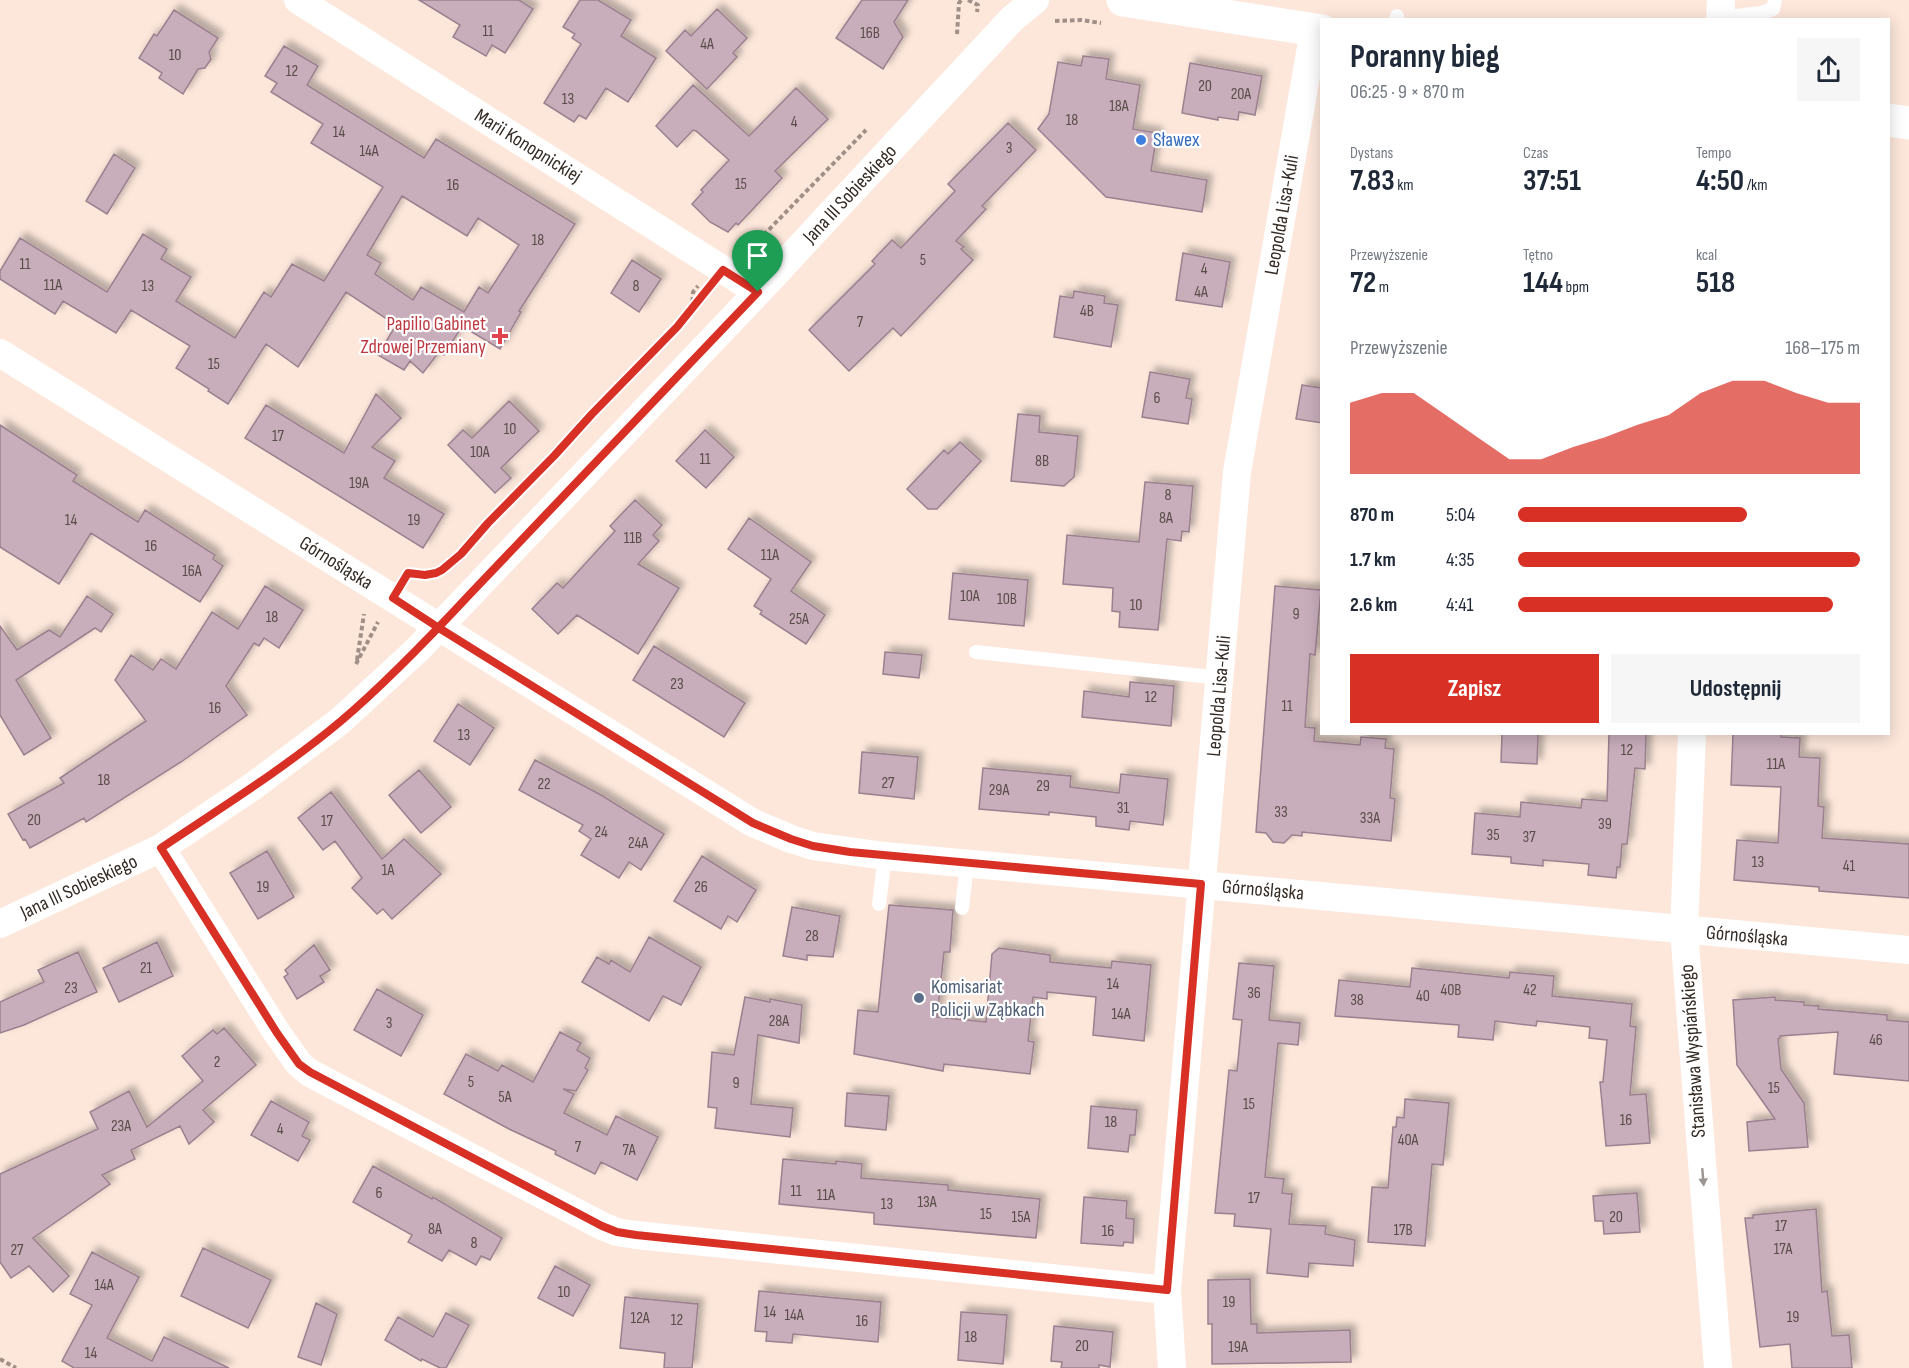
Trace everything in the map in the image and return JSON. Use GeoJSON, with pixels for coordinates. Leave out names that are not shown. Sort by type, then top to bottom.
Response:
{"type":"FeatureCollection","features":[{"type":"Feature","properties":{"kind":"street","name":"Marii Konopnickiej"},"geometry":{"type":"LineString","coordinates":[[298,0],[758,292]]}},
{"type":"Feature","properties":{"kind":"street","name":"Jana III Sobieskiego"},"geometry":{"type":"LineString","coordinates":[[0,924],[161,848],[252,787],[340,721],[439,628],[1012,20],[1035,0]]}},
{"type":"Feature","properties":{"kind":"street"},"geometry":{"type":"LineString","coordinates":[[1123,0],[1318,30]]}},
{"type":"Feature","properties":{"kind":"street","name":"Leopolda Lisa-Kuli"},"geometry":{"type":"LineString","coordinates":[[1172,1368],[1167,1290],[1238,472],[1318,30]]}},
{"type":"Feature","properties":{"kind":"street"},"geometry":{"type":"LineString","coordinates":[[1890,120],[1909,123]]}},
{"type":"Feature","properties":{"kind":"street","name":"Górnośląska"},"geometry":{"type":"LineString","coordinates":[[0,353],[753,823],[813,846],[968,864],[1909,950]]}},
{"type":"Feature","properties":{"kind":"street","name":"Stanisława Wyspiańskiego"},"geometry":{"type":"LineString","coordinates":[[1692,735],[1684,930],[1718,1368]]}},
{"type":"Feature","properties":{"kind":"street"},"geometry":{"type":"LineString","coordinates":[[161,848],[277,1033],[299,1064],[310,1072],[602,1226],[617,1232],[636,1235],[1167,1290]]}},
{"type":"Feature","properties":{"kind":"lane"},"geometry":{"type":"LineString","coordinates":[[1721,12],[1761,13],[1773,9],[1775,0]]}},
{"type":"Feature","properties":{"kind":"lane"},"geometry":{"type":"LineString","coordinates":[[976,652],[1221,678]]}},
{"type":"Feature","properties":{"kind":"lane"},"geometry":{"type":"LineString","coordinates":[[879,904],[885,856]]}},
{"type":"Feature","properties":{"kind":"lane"},"geometry":{"type":"LineString","coordinates":[[962,908],[968,864]]}},
{"type":"Feature","properties":{"kind":"path"},"geometry":{"type":"LineString","coordinates":[[957,35],[961,0]]}},
{"type":"Feature","properties":{"kind":"path"},"geometry":{"type":"LineString","coordinates":[[348,671],[356,664],[376,624],[408,573],[425,575],[436,573],[461,554],[592,414],[663,343],[735,255],[744,255],[867,128]]}},
{"type":"Feature","properties":{"kind":"path"},"geometry":{"type":"LineString","coordinates":[[0,1359],[16,1368]]}},
{"type":"Feature","properties":{"kind":"building"},"geometry":{"type":"Polygon","coordinates":[[[419,0],[519,0],[533,9],[505,53],[492,45],[486,56],[453,37],[460,25],[419,0]]]}},
{"type":"Feature","properties":{"kind":"building"},"geometry":{"type":"Polygon","coordinates":[[[580,0],[598,0],[631,20],[621,36],[656,58],[628,102],[606,88],[586,119],[579,115],[574,122],[544,103],[581,44],[572,38],[575,34],[563,27],[580,0]]]}},
{"type":"Feature","properties":{"kind":"building"},"geometry":{"type":"Polygon","coordinates":[[[862,0],[908,0],[894,22],[903,37],[883,69],[836,38],[862,0]]]}},
{"type":"Feature","properties":{"kind":"building"},"geometry":{"type":"Polygon","coordinates":[[[717,9],[747,38],[733,53],[737,57],[707,89],[666,51],[685,30],[691,36],[717,9]]]}},
{"type":"Feature","properties":{"kind":"building"},"geometry":{"type":"Polygon","coordinates":[[[174,10],[218,38],[209,52],[211,59],[205,68],[198,69],[183,94],[159,78],[162,73],[139,58],[154,34],[157,36],[174,10]]]}},
{"type":"Feature","properties":{"kind":"building"},"geometry":{"type":"Polygon","coordinates":[[[284,46],[318,66],[307,85],[424,158],[436,139],[575,224],[519,311],[521,312],[500,349],[462,326],[444,355],[439,352],[423,373],[410,361],[404,370],[378,355],[396,325],[346,292],[298,367],[266,344],[228,404],[176,368],[190,346],[131,310],[116,333],[63,301],[55,314],[0,279],[0,271],[20,238],[107,292],[143,234],[167,249],[161,259],[191,277],[176,301],[235,338],[264,292],[271,297],[292,264],[324,281],[383,187],[311,143],[323,124],[271,92],[277,83],[265,76],[284,46]],[[402,196],[367,255],[381,263],[375,274],[413,300],[421,287],[464,312],[479,287],[488,293],[519,245],[478,218],[467,236],[402,196]]]}},
{"type":"Feature","properties":{"kind":"building"},"geometry":{"type":"Polygon","coordinates":[[[1083,56],[1109,59],[1106,79],[1140,85],[1133,129],[1157,133],[1151,171],[1207,180],[1202,212],[1106,197],[1038,129],[1049,114],[1058,62],[1081,66],[1083,56]]]}},
{"type":"Feature","properties":{"kind":"building"},"geometry":{"type":"Polygon","coordinates":[[[1190,63],[1262,76],[1255,115],[1239,112],[1238,120],[1218,117],[1218,120],[1182,113],[1190,63]]]}},
{"type":"Feature","properties":{"kind":"building"},"geometry":{"type":"Polygon","coordinates":[[[693,85],[749,136],[796,88],[828,119],[775,171],[782,178],[738,225],[736,223],[728,232],[710,222],[692,204],[703,192],[701,190],[729,160],[696,131],[693,130],[677,147],[656,126],[693,85]]]}},
{"type":"Feature","properties":{"kind":"building"},"geometry":{"type":"Polygon","coordinates":[[[1008,123],[1036,150],[982,206],[986,209],[956,241],[964,247],[961,249],[973,260],[901,336],[893,328],[849,371],[809,330],[875,264],[872,261],[892,240],[901,248],[955,191],[948,184],[1008,123]]]}},
{"type":"Feature","properties":{"kind":"building"},"geometry":{"type":"Polygon","coordinates":[[[114,154],[135,168],[107,214],[86,201],[114,154]]]}},
{"type":"Feature","properties":{"kind":"building"},"geometry":{"type":"Polygon","coordinates":[[[1183,253],[1230,262],[1222,307],[1176,300],[1183,253]]]}},
{"type":"Feature","properties":{"kind":"building"},"geometry":{"type":"Polygon","coordinates":[[[632,260],[661,279],[639,312],[611,293],[632,260]]]}},
{"type":"Feature","properties":{"kind":"building"},"geometry":{"type":"Polygon","coordinates":[[[1074,291],[1105,296],[1104,303],[1118,305],[1111,347],[1054,337],[1060,296],[1073,298],[1074,291]]]}},
{"type":"Feature","properties":{"kind":"building"},"geometry":{"type":"Polygon","coordinates":[[[1150,372],[1190,379],[1186,398],[1192,399],[1188,424],[1142,417],[1150,372]]]}},
{"type":"Feature","properties":{"kind":"building"},"geometry":{"type":"Polygon","coordinates":[[[1302,385],[1320,388],[1320,423],[1296,419],[1302,385]]]}},
{"type":"Feature","properties":{"kind":"building"},"geometry":{"type":"Polygon","coordinates":[[[376,394],[401,418],[372,447],[395,461],[384,478],[444,514],[423,548],[245,438],[266,405],[344,453],[376,394]]]}},
{"type":"Feature","properties":{"kind":"building"},"geometry":{"type":"Polygon","coordinates":[[[509,401],[539,431],[501,468],[511,478],[495,493],[448,445],[463,430],[472,438],[509,401]]]}},
{"type":"Feature","properties":{"kind":"building"},"geometry":{"type":"Polygon","coordinates":[[[1018,414],[1040,416],[1039,432],[1078,436],[1074,477],[1064,486],[1011,481],[1018,414]]]}},
{"type":"Feature","properties":{"kind":"building"},"geometry":{"type":"Polygon","coordinates":[[[0,425],[77,475],[73,481],[138,522],[145,510],[215,555],[213,559],[223,566],[200,602],[91,533],[59,584],[0,547],[0,425]]]}},
{"type":"Feature","properties":{"kind":"building"},"geometry":{"type":"Polygon","coordinates":[[[705,430],[734,457],[706,488],[676,461],[705,430]]]}},
{"type":"Feature","properties":{"kind":"building"},"geometry":{"type":"Polygon","coordinates":[[[960,442],[981,461],[937,509],[928,509],[907,489],[944,450],[948,454],[960,442]]]}},
{"type":"Feature","properties":{"kind":"building"},"geometry":{"type":"Polygon","coordinates":[[[1145,482],[1193,486],[1189,532],[1182,531],[1181,541],[1167,539],[1158,630],[1119,627],[1120,612],[1112,611],[1113,588],[1063,584],[1067,535],[1139,542],[1145,482]]]}},
{"type":"Feature","properties":{"kind":"building"},"geometry":{"type":"Polygon","coordinates":[[[635,500],[662,525],[653,535],[659,541],[638,564],[679,588],[638,654],[577,615],[558,634],[532,609],[557,583],[563,588],[615,531],[610,526],[635,500]]]}},
{"type":"Feature","properties":{"kind":"building"},"geometry":{"type":"Polygon","coordinates":[[[749,518],[811,562],[791,591],[825,615],[806,644],[760,614],[762,611],[754,606],[771,579],[728,549],[749,518]]]}},
{"type":"Feature","properties":{"kind":"building"},"geometry":{"type":"Polygon","coordinates":[[[953,573],[1028,580],[1024,626],[949,619],[953,573]]]}},
{"type":"Feature","properties":{"kind":"building"},"geometry":{"type":"Polygon","coordinates":[[[265,586],[303,610],[279,648],[264,638],[259,646],[254,643],[226,686],[247,715],[181,762],[86,822],[84,818],[30,848],[8,814],[64,783],[60,778],[146,721],[115,680],[131,655],[153,670],[161,659],[176,669],[212,612],[238,629],[265,586]]]}},
{"type":"Feature","properties":{"kind":"building"},"geometry":{"type":"Polygon","coordinates":[[[1275,586],[1320,590],[1315,655],[1310,654],[1305,727],[1315,728],[1314,741],[1360,745],[1361,737],[1386,739],[1385,748],[1394,749],[1390,798],[1395,799],[1391,841],[1302,832],[1302,836],[1292,835],[1284,843],[1273,842],[1266,833],[1256,832],[1275,586]]]}},
{"type":"Feature","properties":{"kind":"building"},"geometry":{"type":"Polygon","coordinates":[[[87,596],[113,614],[101,632],[95,628],[16,680],[51,738],[24,755],[0,715],[0,626],[17,650],[49,630],[60,637],[87,596]]]}},
{"type":"Feature","properties":{"kind":"building"},"geometry":{"type":"Polygon","coordinates":[[[654,646],[745,703],[724,737],[633,680],[654,646]]]}},
{"type":"Feature","properties":{"kind":"building"},"geometry":{"type":"Polygon","coordinates":[[[885,652],[922,655],[919,678],[883,674],[885,652]]]}},
{"type":"Feature","properties":{"kind":"building"},"geometry":{"type":"Polygon","coordinates":[[[1130,682],[1174,686],[1171,726],[1082,717],[1084,691],[1129,697],[1130,682]]]}},
{"type":"Feature","properties":{"kind":"building"},"geometry":{"type":"Polygon","coordinates":[[[458,704],[494,728],[470,765],[434,741],[458,704]]]}},
{"type":"Feature","properties":{"kind":"building"},"geometry":{"type":"Polygon","coordinates":[[[1502,735],[1538,735],[1537,764],[1501,762],[1502,735]]]}},
{"type":"Feature","properties":{"kind":"building"},"geometry":{"type":"Polygon","coordinates":[[[1609,735],[1646,735],[1645,769],[1635,768],[1627,844],[1622,844],[1620,867],[1617,867],[1616,878],[1588,875],[1589,864],[1543,860],[1543,866],[1511,863],[1511,857],[1472,854],[1475,813],[1520,817],[1521,802],[1581,808],[1582,799],[1607,801],[1609,735]]]}},
{"type":"Feature","properties":{"kind":"building"},"geometry":{"type":"Polygon","coordinates":[[[1733,735],[1781,735],[1781,737],[1800,738],[1799,757],[1820,758],[1818,806],[1824,807],[1822,838],[1909,844],[1909,898],[1819,891],[1819,887],[1734,880],[1737,840],[1778,843],[1781,787],[1731,785],[1733,735]]]}},
{"type":"Feature","properties":{"kind":"building"},"geometry":{"type":"Polygon","coordinates":[[[862,752],[918,757],[914,799],[859,793],[862,752]]]}},
{"type":"Feature","properties":{"kind":"building"},"geometry":{"type":"Polygon","coordinates":[[[535,760],[601,795],[664,834],[641,870],[629,862],[619,878],[581,855],[591,839],[579,831],[583,825],[519,790],[535,760]]]}},
{"type":"Feature","properties":{"kind":"building"},"geometry":{"type":"Polygon","coordinates":[[[983,768],[1071,776],[1070,787],[1119,793],[1121,774],[1168,779],[1163,825],[1130,821],[1129,830],[1096,826],[1096,817],[979,809],[983,768]]]}},
{"type":"Feature","properties":{"kind":"building"},"geometry":{"type":"Polygon","coordinates":[[[419,770],[451,807],[421,833],[389,795],[419,770]]]}},
{"type":"Feature","properties":{"kind":"building"},"geometry":{"type":"Polygon","coordinates":[[[331,792],[382,859],[404,839],[441,874],[392,919],[383,909],[377,914],[352,888],[362,878],[335,841],[323,850],[298,818],[331,792]]]}},
{"type":"Feature","properties":{"kind":"building"},"geometry":{"type":"Polygon","coordinates":[[[267,851],[294,897],[258,919],[230,873],[267,851]]]}},
{"type":"Feature","properties":{"kind":"building"},"geometry":{"type":"Polygon","coordinates":[[[702,856],[756,890],[737,922],[728,916],[721,929],[674,901],[702,856]]]}},
{"type":"Feature","properties":{"kind":"building"},"geometry":{"type":"Polygon","coordinates":[[[889,905],[953,910],[950,952],[944,952],[937,1017],[986,1022],[992,954],[999,948],[1050,955],[1050,962],[1111,968],[1112,961],[1151,965],[1144,1041],[1093,1035],[1096,997],[1047,992],[1047,999],[1033,997],[1028,1041],[1034,1042],[1030,1074],[944,1064],[943,1071],[854,1054],[858,1010],[878,1012],[889,905]]]}},
{"type":"Feature","properties":{"kind":"building"},"geometry":{"type":"Polygon","coordinates":[[[792,907],[840,916],[833,957],[807,955],[807,960],[783,956],[792,907]]]}},
{"type":"Feature","properties":{"kind":"building"},"geometry":{"type":"Polygon","coordinates":[[[649,937],[701,967],[681,1005],[663,996],[649,1021],[582,982],[597,957],[609,964],[611,960],[630,972],[649,937]]]}},
{"type":"Feature","properties":{"kind":"building"},"geometry":{"type":"Polygon","coordinates":[[[157,942],[173,976],[119,1002],[103,968],[157,942]]]}},
{"type":"Feature","properties":{"kind":"building"},"geometry":{"type":"Polygon","coordinates":[[[314,945],[330,970],[320,976],[324,982],[297,999],[284,977],[288,974],[285,970],[314,945]]]}},
{"type":"Feature","properties":{"kind":"building"},"geometry":{"type":"Polygon","coordinates":[[[78,952],[97,992],[24,1025],[0,1033],[0,1002],[44,982],[38,970],[78,952]]]}},
{"type":"Feature","properties":{"kind":"building"},"geometry":{"type":"Polygon","coordinates":[[[1239,963],[1274,966],[1269,1020],[1300,1023],[1298,1045],[1278,1043],[1265,1177],[1284,1179],[1282,1193],[1292,1194],[1289,1224],[1326,1226],[1325,1234],[1355,1240],[1353,1266],[1309,1263],[1308,1277],[1267,1273],[1271,1229],[1234,1226],[1235,1214],[1215,1213],[1229,1070],[1237,1071],[1242,1020],[1233,1019],[1239,963]]]}},
{"type":"Feature","properties":{"kind":"building"},"geometry":{"type":"Polygon","coordinates":[[[1412,968],[1509,978],[1510,972],[1554,976],[1552,996],[1632,1004],[1630,1026],[1636,1027],[1630,1095],[1646,1094],[1650,1143],[1606,1146],[1600,1082],[1603,1082],[1607,1040],[1589,1038],[1590,1027],[1537,1021],[1536,1026],[1495,1021],[1493,1040],[1458,1037],[1459,1025],[1335,1016],[1339,980],[1410,987],[1412,968]]]}},
{"type":"Feature","properties":{"kind":"building"},"geometry":{"type":"Polygon","coordinates":[[[377,989],[423,1015],[401,1056],[354,1030],[377,989]]]}},
{"type":"Feature","properties":{"kind":"building"},"geometry":{"type":"Polygon","coordinates":[[[745,997],[802,1005],[799,1043],[758,1035],[751,1104],[793,1108],[790,1137],[715,1128],[717,1108],[708,1107],[712,1052],[734,1055],[745,997]]]}},
{"type":"Feature","properties":{"kind":"building"},"geometry":{"type":"Polygon","coordinates":[[[1775,997],[1775,1000],[1804,1002],[1804,1005],[1819,1006],[1818,1009],[1887,1015],[1887,1020],[1909,1022],[1909,1081],[1834,1074],[1838,1032],[1780,1036],[1778,1039],[1781,1069],[1804,1103],[1808,1147],[1749,1151],[1747,1122],[1775,1119],[1737,1065],[1733,1000],[1775,997]]]}},
{"type":"Feature","properties":{"kind":"building"},"geometry":{"type":"Polygon","coordinates":[[[224,1028],[256,1065],[203,1110],[214,1122],[189,1144],[180,1126],[131,1150],[135,1159],[102,1175],[110,1184],[33,1238],[69,1276],[53,1292],[29,1266],[11,1278],[0,1262],[0,1174],[98,1129],[90,1112],[129,1091],[147,1127],[203,1081],[182,1056],[213,1030],[217,1034],[224,1028]]]}},
{"type":"Feature","properties":{"kind":"building"},"geometry":{"type":"Polygon","coordinates":[[[560,1032],[581,1043],[577,1050],[590,1058],[585,1068],[588,1070],[576,1091],[563,1089],[574,1094],[564,1113],[607,1135],[616,1116],[658,1137],[637,1180],[601,1162],[595,1174],[555,1154],[556,1151],[444,1094],[466,1054],[498,1071],[502,1065],[533,1082],[560,1032]]]}},
{"type":"Feature","properties":{"kind":"building"},"geometry":{"type":"Polygon","coordinates":[[[847,1093],[889,1096],[886,1130],[845,1126],[847,1093]]]}},
{"type":"Feature","properties":{"kind":"building"},"geometry":{"type":"Polygon","coordinates":[[[1405,1099],[1449,1103],[1443,1165],[1432,1164],[1425,1246],[1368,1242],[1372,1187],[1388,1188],[1393,1127],[1396,1127],[1397,1117],[1404,1118],[1405,1099]]]}},
{"type":"Feature","properties":{"kind":"building"},"geometry":{"type":"Polygon","coordinates":[[[271,1101],[309,1122],[302,1136],[310,1140],[298,1161],[251,1135],[271,1101]]]}},
{"type":"Feature","properties":{"kind":"building"},"geometry":{"type":"Polygon","coordinates":[[[1091,1106],[1137,1110],[1135,1135],[1130,1135],[1128,1152],[1088,1148],[1091,1106]]]}},
{"type":"Feature","properties":{"kind":"building"},"geometry":{"type":"Polygon","coordinates":[[[783,1159],[862,1164],[861,1178],[948,1185],[948,1190],[1040,1199],[1036,1238],[874,1224],[874,1213],[779,1204],[783,1159]]]}},
{"type":"Feature","properties":{"kind":"building"},"geometry":{"type":"Polygon","coordinates":[[[373,1166],[432,1199],[433,1197],[502,1238],[490,1260],[481,1256],[476,1265],[449,1250],[442,1261],[408,1242],[412,1235],[353,1202],[373,1166]]]}},
{"type":"Feature","properties":{"kind":"building"},"geometry":{"type":"Polygon","coordinates":[[[1637,1193],[1640,1232],[1604,1234],[1603,1221],[1595,1221],[1593,1196],[1637,1193]]]}},
{"type":"Feature","properties":{"kind":"building"},"geometry":{"type":"Polygon","coordinates":[[[1084,1197],[1127,1201],[1126,1218],[1134,1219],[1133,1243],[1124,1242],[1123,1246],[1081,1243],[1084,1197]]]}},
{"type":"Feature","properties":{"kind":"building"},"geometry":{"type":"Polygon","coordinates":[[[1816,1209],[1822,1292],[1827,1291],[1832,1336],[1849,1335],[1852,1368],[1792,1368],[1790,1344],[1760,1347],[1745,1218],[1753,1218],[1753,1215],[1816,1209]]]}},
{"type":"Feature","properties":{"kind":"building"},"geometry":{"type":"Polygon","coordinates":[[[203,1248],[271,1280],[248,1328],[181,1296],[203,1248]]]}},
{"type":"Feature","properties":{"kind":"building"},"geometry":{"type":"Polygon","coordinates":[[[92,1252],[139,1277],[107,1338],[152,1361],[164,1337],[229,1368],[74,1368],[62,1361],[92,1305],[70,1294],[92,1252]]]}},
{"type":"Feature","properties":{"kind":"building"},"geometry":{"type":"Polygon","coordinates":[[[555,1266],[590,1285],[573,1316],[538,1298],[555,1266]]]}},
{"type":"Feature","properties":{"kind":"building"},"geometry":{"type":"Polygon","coordinates":[[[1250,1279],[1251,1324],[1257,1324],[1257,1333],[1350,1330],[1351,1362],[1212,1364],[1212,1324],[1208,1324],[1208,1280],[1250,1279]]]}},
{"type":"Feature","properties":{"kind":"building"},"geometry":{"type":"Polygon","coordinates":[[[759,1291],[881,1302],[878,1342],[793,1334],[792,1343],[766,1341],[767,1332],[755,1331],[759,1291]]]}},
{"type":"Feature","properties":{"kind":"building"},"geometry":{"type":"Polygon","coordinates":[[[625,1297],[698,1304],[692,1368],[664,1368],[665,1353],[620,1348],[625,1297]]]}},
{"type":"Feature","properties":{"kind":"building"},"geometry":{"type":"Polygon","coordinates":[[[316,1303],[337,1314],[321,1365],[298,1357],[316,1303]]]}},
{"type":"Feature","properties":{"kind":"building"},"geometry":{"type":"Polygon","coordinates":[[[961,1312],[1007,1315],[1003,1364],[958,1360],[961,1312]]]}},
{"type":"Feature","properties":{"kind":"building"},"geometry":{"type":"Polygon","coordinates":[[[446,1313],[469,1325],[446,1368],[440,1368],[422,1359],[421,1361],[385,1340],[398,1317],[433,1337],[446,1313]]]}},
{"type":"Feature","properties":{"kind":"building"},"geometry":{"type":"Polygon","coordinates":[[[1054,1326],[1113,1332],[1110,1367],[1099,1365],[1099,1368],[1061,1368],[1062,1362],[1051,1361],[1054,1326]]]}},
{"type":"Feature","properties":{"kind":"place","name":"Sławex"},"geometry":{"type":"Point","coordinates":[1141,140]}},
{"type":"Feature","properties":{"kind":"place","name":"Papilio Gabinet Zdrowej Przemiany"},"geometry":{"type":"Point","coordinates":[500,336]}},
{"type":"Feature","properties":{"kind":"place","name":"Komisariat Policji w Ząbkach"},"geometry":{"type":"Point","coordinates":[919,998]}},
{"type":"Feature","properties":{"kind":"route"},"geometry":{"type":"LineString","coordinates":[[758,292],[439,628],[418,649],[340,721],[252,787],[161,848],[277,1033],[299,1064],[310,1072],[602,1226],[617,1232],[636,1235],[1167,1290],[1201,884],[885,856],[813,846],[791,839],[753,823],[439,628],[393,598],[408,573],[425,575],[436,573],[461,554],[488,523],[677,327],[723,270],[758,292]]}}]}
